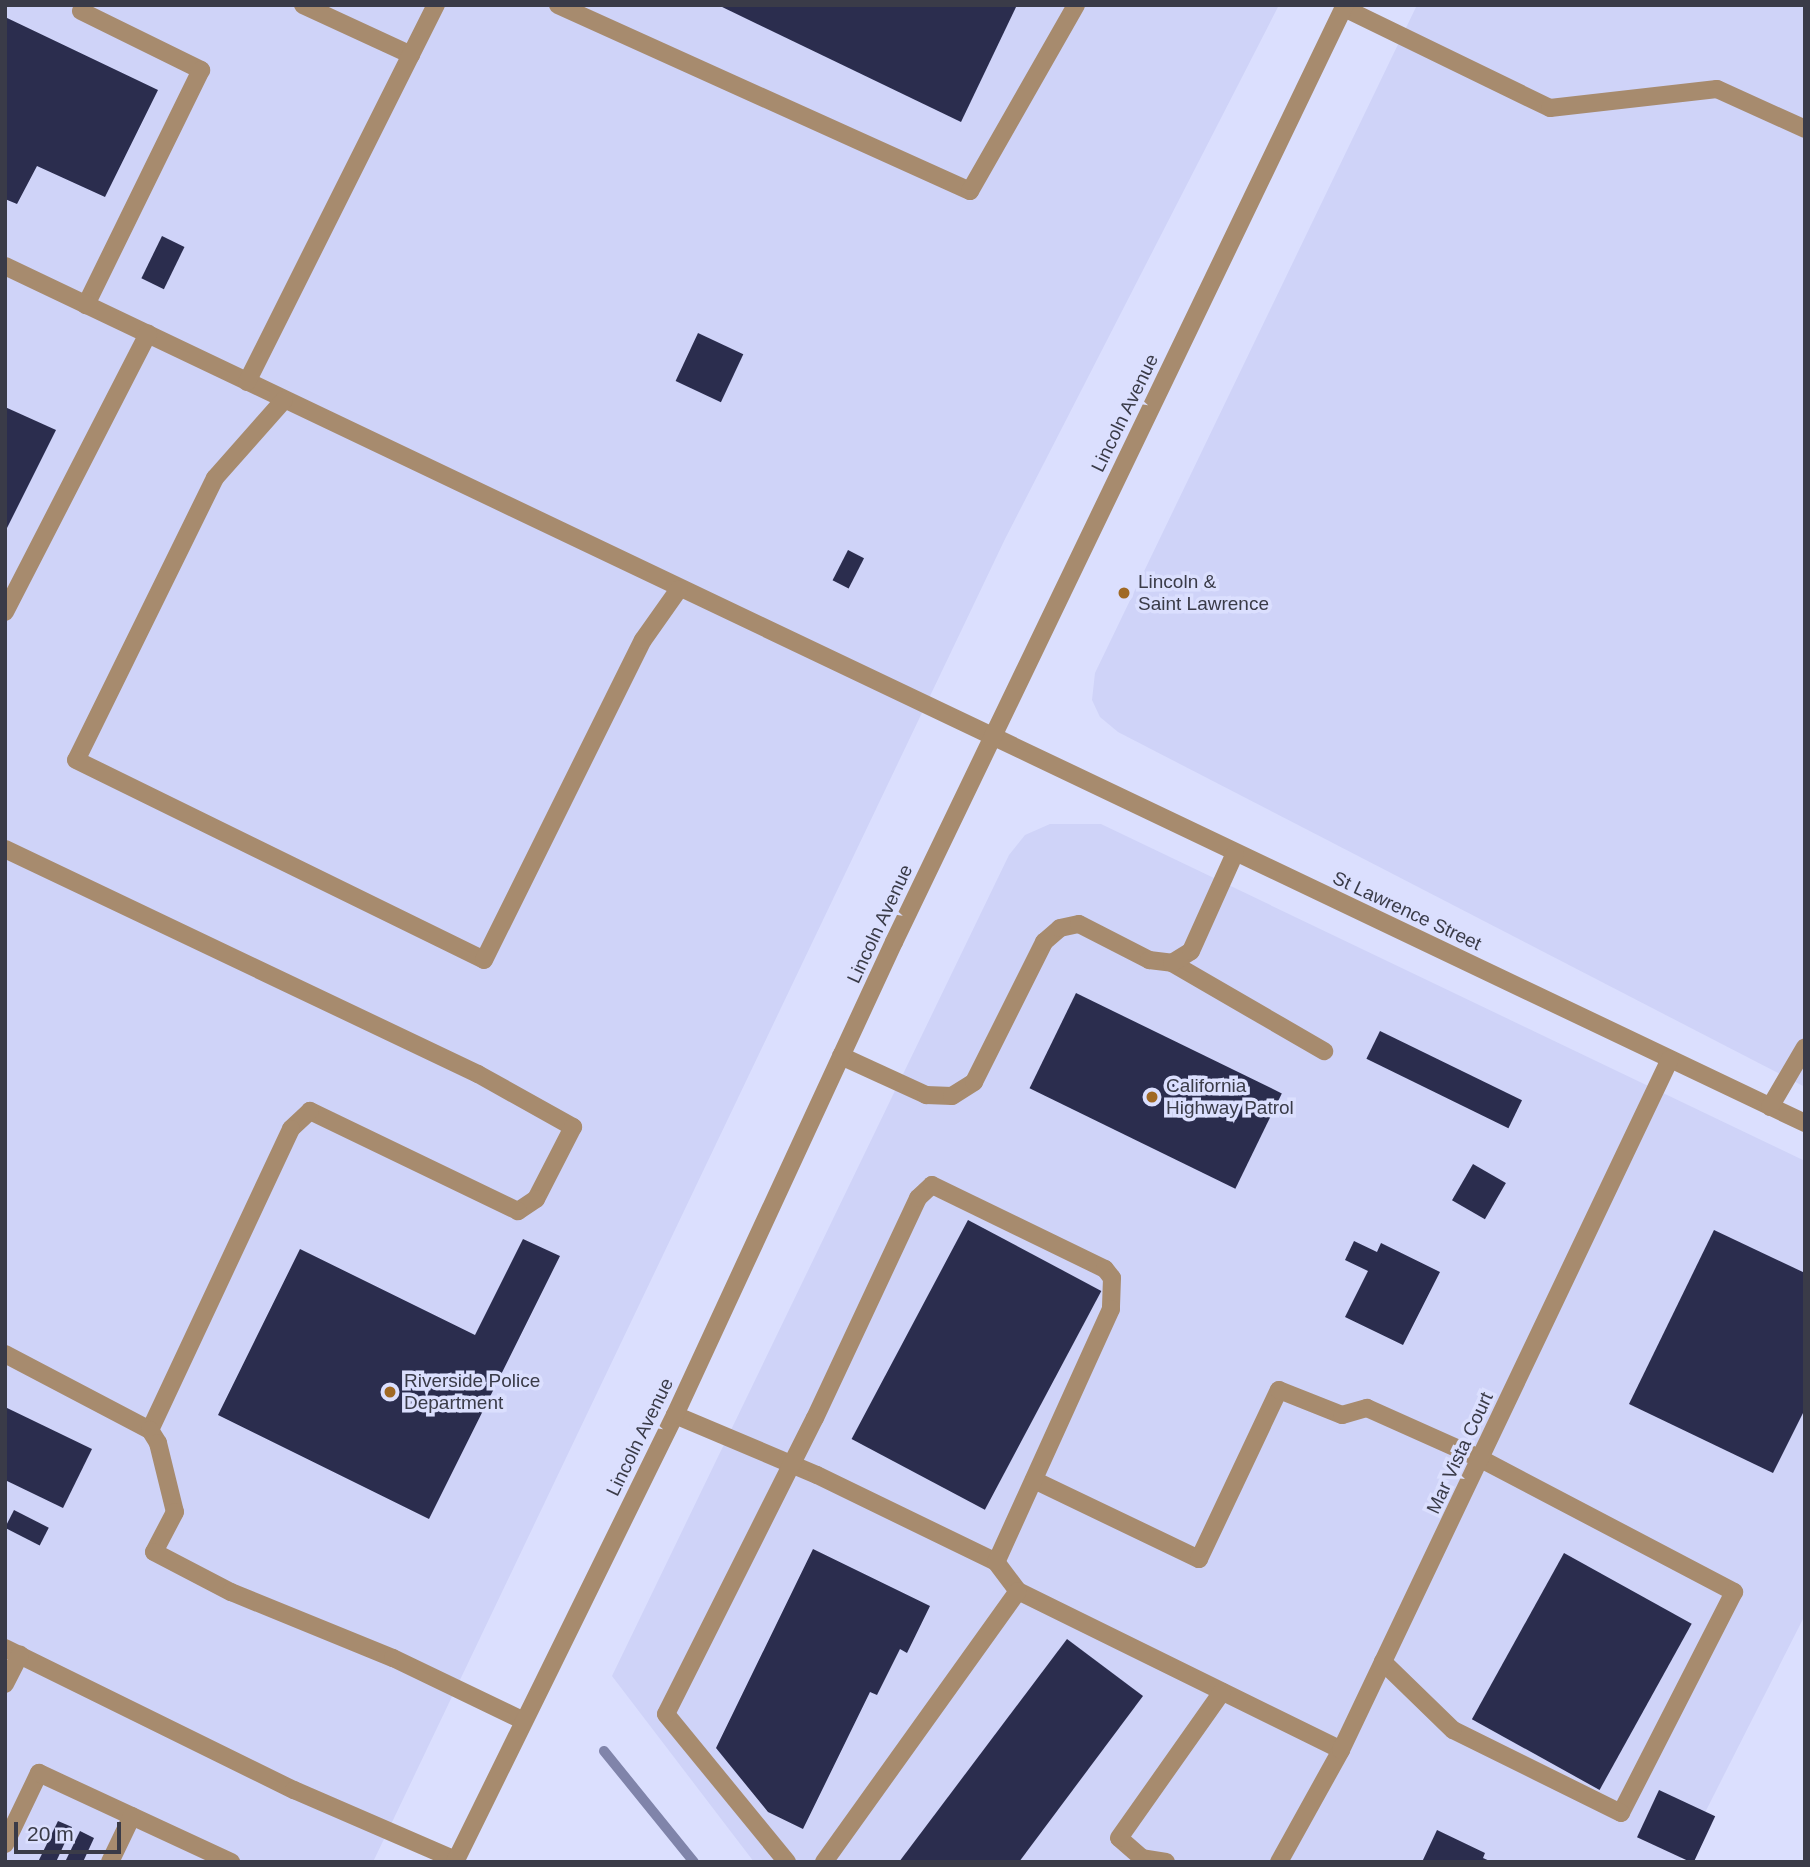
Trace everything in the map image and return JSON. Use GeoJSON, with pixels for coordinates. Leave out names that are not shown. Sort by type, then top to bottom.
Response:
{"type":"FeatureCollection","features":[{"type":"Feature","properties":{"kind":"street"},"geometry":{"type":"LineString","coordinates":[[303,5],[411,55]]}},
{"type":"Feature","properties":{"kind":"street"},"geometry":{"type":"LineString","coordinates":[[247,382],[436,5]]}},
{"type":"Feature","properties":{"kind":"street"},"geometry":{"type":"LineString","coordinates":[[558,5],[970,191],[1076,5]]}},
{"type":"Feature","properties":{"kind":"street"},"geometry":{"type":"LineString","coordinates":[[1345,6],[1550,108],[1717,89],[1805,129]]}},
{"type":"Feature","properties":{"kind":"street","name":"Lincoln Avenue"},"geometry":{"type":"LineString","coordinates":[[456,1861],[676,1415],[992,736],[1345,6]]}},
{"type":"Feature","properties":{"kind":"street"},"geometry":{"type":"LineString","coordinates":[[81,11],[201,70],[86,305]]}},
{"type":"Feature","properties":{"kind":"street","name":"St Lawrence Street"},"geometry":{"type":"LineString","coordinates":[[5,266],[1805,1124]]}},
{"type":"Feature","properties":{"kind":"street"},"geometry":{"type":"LineString","coordinates":[[5,612],[148,334]]}},
{"type":"Feature","properties":{"kind":"street"},"geometry":{"type":"LineString","coordinates":[[284,400],[215,478],[76,760],[484,960],[643,640],[679,589]]}},
{"type":"Feature","properties":{"kind":"street"},"geometry":{"type":"LineString","coordinates":[[5,849],[478,1074],[573,1127],[536,1199],[518,1211],[310,1111],[291,1129],[150,1430]]}},
{"type":"Feature","properties":{"kind":"street"},"geometry":{"type":"LineString","coordinates":[[1172,963],[1191,951],[1236,853]]}},
{"type":"Feature","properties":{"kind":"street"},"geometry":{"type":"LineString","coordinates":[[841,1056],[926,1095],[952,1096],[974,1082],[1044,942],[1060,928],[1079,924],[1149,960],[1172,963],[1324,1051]]}},
{"type":"Feature","properties":{"kind":"street"},"geometry":{"type":"LineString","coordinates":[[1770,1107],[1805,1047]]}},
{"type":"Feature","properties":{"kind":"street","name":"Mar Vista Court"},"geometry":{"type":"LineString","coordinates":[[1279,1862],[1341,1750],[1670,1059]]}},
{"type":"Feature","properties":{"kind":"street"},"geometry":{"type":"LineString","coordinates":[[787,1862],[666,1714],[791,1464],[918,1198],[932,1185],[1105,1269],[1112,1278],[1111,1309],[996,1562]]}},
{"type":"Feature","properties":{"kind":"street"},"geometry":{"type":"LineString","coordinates":[[5,1354],[150,1430],[158,1443],[175,1512],[154,1552],[231,1592],[393,1658],[524,1721]]}},
{"type":"Feature","properties":{"kind":"street"},"geometry":{"type":"LineString","coordinates":[[1034,1480],[1199,1559],[1279,1390],[1342,1415],[1367,1408],[1481,1459],[1734,1592],[1621,1812],[1453,1730],[1383,1662]]}},
{"type":"Feature","properties":{"kind":"street"},"geometry":{"type":"LineString","coordinates":[[676,1415],[791,1464],[996,1562],[1018,1591],[1341,1750]]}},
{"type":"Feature","properties":{"kind":"street"},"geometry":{"type":"LineString","coordinates":[[824,1862],[1018,1591]]}},
{"type":"Feature","properties":{"kind":"street"},"geometry":{"type":"LineString","coordinates":[[5,1684],[13,1652],[294,1790],[456,1861]]}},
{"type":"Feature","properties":{"kind":"street"},"geometry":{"type":"LineString","coordinates":[[1166,1862],[1142,1858],[1119,1838],[1222,1692]]}},
{"type":"Feature","properties":{"kind":"street"},"geometry":{"type":"LineString","coordinates":[[5,1843],[39,1773],[231,1862]]}},
{"type":"Feature","properties":{"kind":"street"},"geometry":{"type":"LineString","coordinates":[[110,1862],[132,1816]]}},
{"type":"Feature","properties":{"kind":"shaded area"},"geometry":{"type":"Polygon","coordinates":[[[5,5],[1279,5],[1005,539],[373,1862],[5,1862],[5,5]]]}},
{"type":"Feature","properties":{"kind":"shaded area"},"geometry":{"type":"Polygon","coordinates":[[[1417,5],[1805,5],[1805,1087],[1118,732],[1100,717],[1092,700],[1095,673],[1417,5]]]}},
{"type":"Feature","properties":{"kind":"shaded area"},"geometry":{"type":"Polygon","coordinates":[[[1050,824],[1101,824],[1805,1161],[1805,1615],[1680,1862],[754,1862],[612,1676],[1009,855],[1025,835],[1050,824]]]}},
{"type":"Feature","properties":{"kind":"building"},"geometry":{"type":"Polygon","coordinates":[[[718,5],[1017,5],[961,122],[718,5]]]}},
{"type":"Feature","properties":{"kind":"building"},"geometry":{"type":"Polygon","coordinates":[[[5,17],[158,90],[105,197],[37,166],[17,204],[5,199],[5,17]]]}},
{"type":"Feature","properties":{"kind":"building"},"geometry":{"type":"Polygon","coordinates":[[[162,236],[184,247],[164,289],[141,278],[162,236]]]}},
{"type":"Feature","properties":{"kind":"building"},"geometry":{"type":"Polygon","coordinates":[[[698,333],[743,354],[721,402],[676,381],[698,333]]]}},
{"type":"Feature","properties":{"kind":"building"},"geometry":{"type":"Polygon","coordinates":[[[5,407],[56,430],[5,532],[5,407]]]}},
{"type":"Feature","properties":{"kind":"building"},"geometry":{"type":"Polygon","coordinates":[[[848,550],[864,558],[849,588],[833,580],[848,550]]]}},
{"type":"Feature","properties":{"kind":"building"},"geometry":{"type":"Polygon","coordinates":[[[1076,993],[1282,1093],[1235,1189],[1030,1088],[1076,993]]]}},
{"type":"Feature","properties":{"kind":"building"},"geometry":{"type":"Polygon","coordinates":[[[1380,1031],[1522,1100],[1508,1128],[1366,1059],[1380,1031]]]}},
{"type":"Feature","properties":{"kind":"building"},"geometry":{"type":"Polygon","coordinates":[[[1473,1164],[1506,1183],[1485,1219],[1452,1200],[1473,1164]]]}},
{"type":"Feature","properties":{"kind":"building"},"geometry":{"type":"Polygon","coordinates":[[[968,1220],[1101,1291],[985,1510],[852,1439],[968,1220]]]}},
{"type":"Feature","properties":{"kind":"building"},"geometry":{"type":"Polygon","coordinates":[[[1714,1230],[1805,1273],[1805,1409],[1773,1473],[1629,1404],[1714,1230]]]}},
{"type":"Feature","properties":{"kind":"building"},"geometry":{"type":"Polygon","coordinates":[[[523,1239],[560,1256],[429,1519],[218,1415],[300,1249],[475,1335],[523,1239]]]}},
{"type":"Feature","properties":{"kind":"building"},"geometry":{"type":"Polygon","coordinates":[[[1354,1241],[1377,1252],[1381,1243],[1440,1272],[1403,1345],[1345,1317],[1368,1271],[1345,1260],[1354,1241]]]}},
{"type":"Feature","properties":{"kind":"building"},"geometry":{"type":"Polygon","coordinates":[[[5,1407],[92,1449],[63,1508],[5,1480],[5,1407]]]}},
{"type":"Feature","properties":{"kind":"building"},"geometry":{"type":"Polygon","coordinates":[[[14,1510],[49,1528],[40,1546],[5,1528],[14,1510]]]}},
{"type":"Feature","properties":{"kind":"building"},"geometry":{"type":"Polygon","coordinates":[[[813,1549],[930,1606],[907,1653],[900,1649],[877,1695],[870,1692],[803,1829],[768,1812],[716,1748],[813,1549]]]}},
{"type":"Feature","properties":{"kind":"building"},"geometry":{"type":"Polygon","coordinates":[[[1564,1553],[1692,1624],[1600,1790],[1472,1719],[1564,1553]]]}},
{"type":"Feature","properties":{"kind":"building"},"geometry":{"type":"Polygon","coordinates":[[[1067,1639],[1143,1696],[1019,1862],[899,1862],[1067,1639]]]}},
{"type":"Feature","properties":{"kind":"building"},"geometry":{"type":"Polygon","coordinates":[[[1659,1790],[1715,1816],[1694,1862],[1637,1837],[1659,1790]]]}},
{"type":"Feature","properties":{"kind":"building"},"geometry":{"type":"Polygon","coordinates":[[[58,1821],[72,1827],[56,1862],[38,1862],[58,1821]]]}},
{"type":"Feature","properties":{"kind":"building"},"geometry":{"type":"Polygon","coordinates":[[[1437,1830],[1485,1853],[1483,1858],[1492,1862],[1422,1862],[1437,1830]]]}},
{"type":"Feature","properties":{"kind":"building"},"geometry":{"type":"Polygon","coordinates":[[[80,1831],[94,1838],[83,1862],[65,1862],[80,1831]]]}},
{"type":"Feature","properties":{"kind":"waterway"},"geometry":{"type":"LineString","coordinates":[[604,1751],[694,1862]]}},
{"type":"Feature","properties":{"kind":"place","name":"Lincoln & Saint Lawrence"},"geometry":{"type":"Point","coordinates":[1124,593]}},
{"type":"Feature","properties":{"kind":"place","name":"California Highway Patrol"},"geometry":{"type":"Point","coordinates":[1152,1097]}},
{"type":"Feature","properties":{"kind":"place","name":"Riverside Police Department"},"geometry":{"type":"Point","coordinates":[390,1392]}}]}
